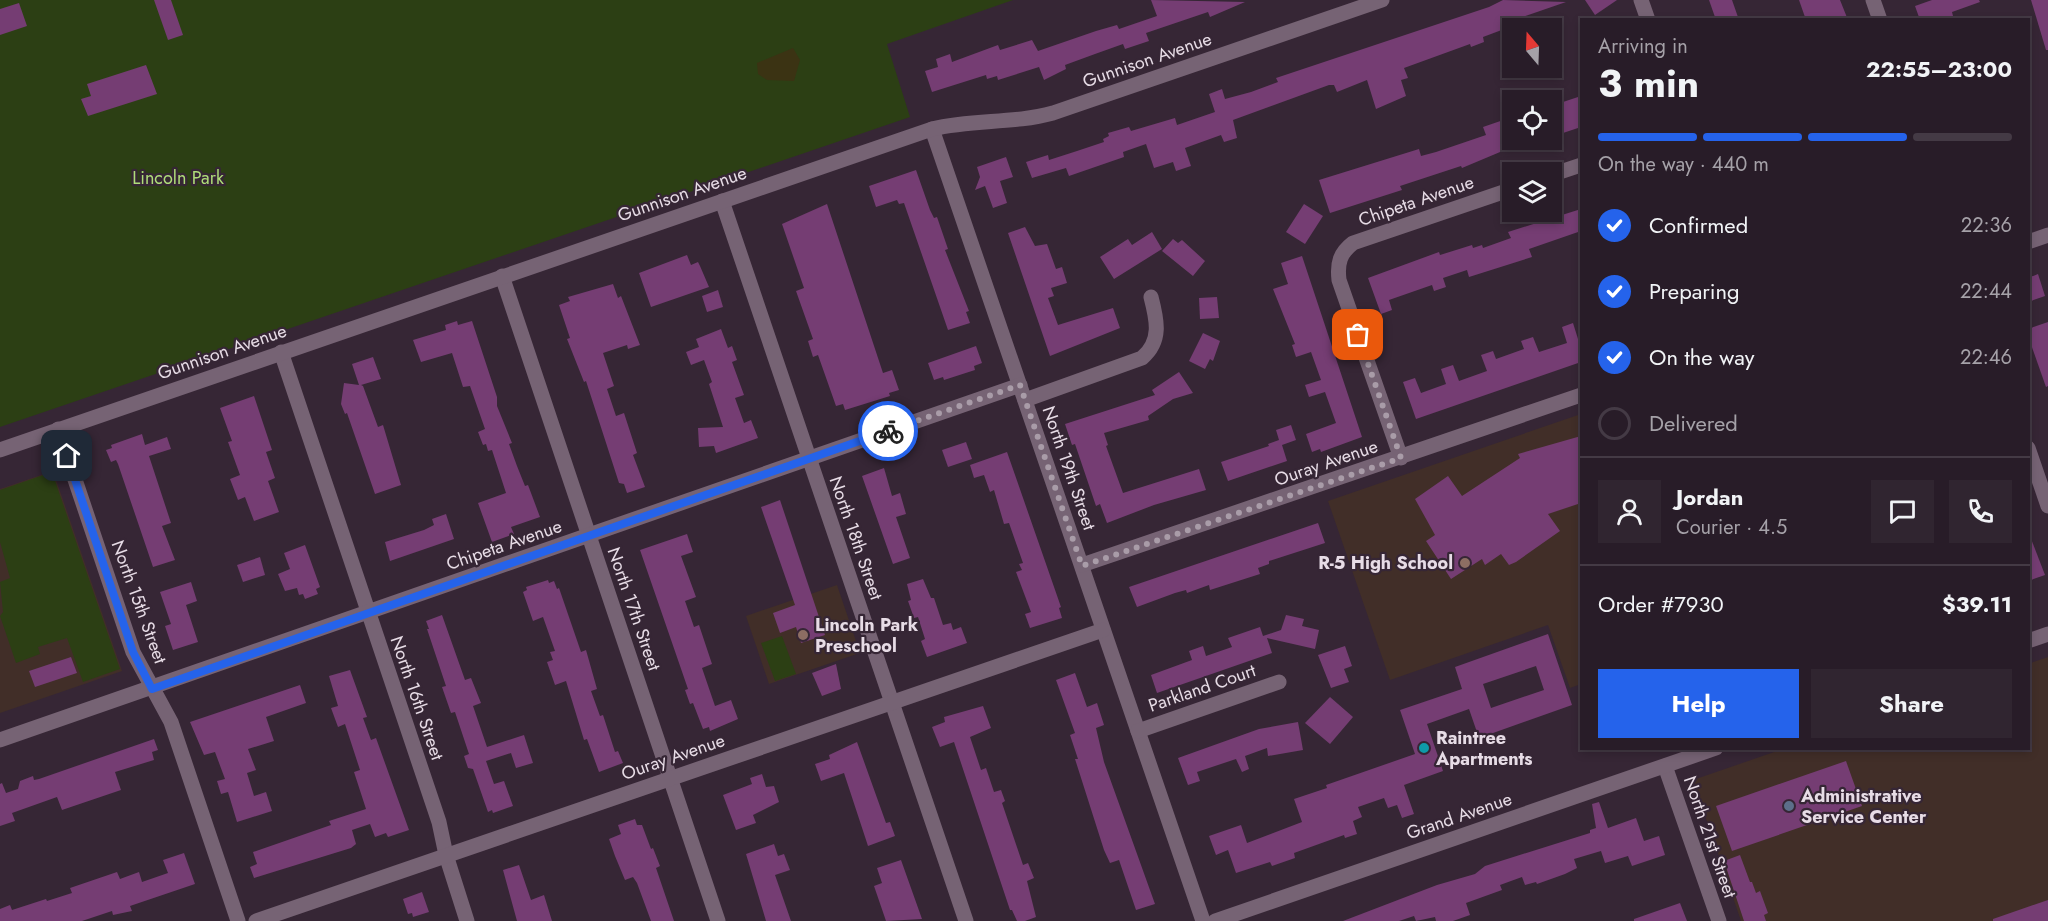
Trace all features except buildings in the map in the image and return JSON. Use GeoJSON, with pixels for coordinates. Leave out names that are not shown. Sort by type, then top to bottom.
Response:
{"type":"FeatureCollection","features":[{"type":"Feature","properties":{"kind":"street","name":"Gunnison Avenue"},"geometry":{"type":"LineString","coordinates":[[0,450],[932,129],[978,121],[1026,121],[1382,0]]}},
{"type":"Feature","properties":{"kind":"street"},"geometry":{"type":"LineString","coordinates":[[1641,0],[1647,18]]}},
{"type":"Feature","properties":{"kind":"street"},"geometry":{"type":"LineString","coordinates":[[1873,0],[1879,18]]}},
{"type":"Feature","properties":{"kind":"street","name":"North 19th Street"},"geometry":{"type":"LineString","coordinates":[[932,129],[1203,921]]}},
{"type":"Feature","properties":{"kind":"street"},"geometry":{"type":"LineString","coordinates":[[1562,171],[1580,165]]}},
{"type":"Feature","properties":{"kind":"street","name":"Chipeta Avenue"},"geometry":{"type":"LineString","coordinates":[[1401,458],[1339,280],[1340,258],[1344,250],[1353,243],[1502,192]]}},
{"type":"Feature","properties":{"kind":"street","name":"North 18th Street"},"geometry":{"type":"LineString","coordinates":[[722,201],[966,921]]}},
{"type":"Feature","properties":{"kind":"street"},"geometry":{"type":"LineString","coordinates":[[2030,241],[2048,235]]}},
{"type":"Feature","properties":{"kind":"street","name":"North 17th Street"},"geometry":{"type":"LineString","coordinates":[[502,276],[718,921]]}},
{"type":"Feature","properties":{"kind":"street","name":"Chipeta Avenue"},"geometry":{"type":"LineString","coordinates":[[0,740],[809,460],[1022,392],[1142,358],[1152,349],[1156,338],[1156,314],[1151,297]]}},
{"type":"Feature","properties":{"kind":"street","name":"North 16th Street"},"geometry":{"type":"LineString","coordinates":[[281,352],[439,822],[446,855],[467,921]]}},
{"type":"Feature","properties":{"kind":"street","name":"Ouray Avenue"},"geometry":{"type":"LineString","coordinates":[[1082,566],[1580,395]]}},
{"type":"Feature","properties":{"kind":"street","name":"North 15th Street"},"geometry":{"type":"LineString","coordinates":[[58,429],[133,652],[171,722],[238,921]]}},
{"type":"Feature","properties":{"kind":"street"},"geometry":{"type":"LineString","coordinates":[[2030,454],[2048,506]]}},
{"type":"Feature","properties":{"kind":"street","name":"Ouray Avenue"},"geometry":{"type":"LineString","coordinates":[[256,921],[1103,630]]}},
{"type":"Feature","properties":{"kind":"street"},"geometry":{"type":"LineString","coordinates":[[2030,640],[2048,634]]}},
{"type":"Feature","properties":{"kind":"street","name":"Parkland Court"},"geometry":{"type":"LineString","coordinates":[[1138,731],[1279,682]]}},
{"type":"Feature","properties":{"kind":"street","name":"Grand Avenue"},"geometry":{"type":"LineString","coordinates":[[1226,919],[1710,750]]}},
{"type":"Feature","properties":{"kind":"street","name":"North 21st Street"},"geometry":{"type":"LineString","coordinates":[[1665,766],[1719,921]]}},
{"type":"Feature","properties":{"kind":"shaded area","name":"R-5 High School"},"geometry":{"type":"Polygon","coordinates":[[[1580,414],[1580,684],[1570,688],[1548,625],[1390,680],[1328,501],[1580,414]]]}},
{"type":"Feature","properties":{"kind":"shaded area"},"geometry":{"type":"Polygon","coordinates":[[[53,471],[122,671],[0,713],[0,489],[53,471]]]}},
{"type":"Feature","properties":{"kind":"shaded area","name":"Lincoln Park Preschool"},"geometry":{"type":"Polygon","coordinates":[[[837,585],[860,653],[769,684],[746,616],[837,585]]]}},
{"type":"Feature","properties":{"kind":"shaded area"},"geometry":{"type":"Polygon","coordinates":[[[2048,657],[2048,921],[1741,921],[1693,780],[1780,750],[2030,750],[2030,663],[2048,657]]]}},
{"type":"Feature","properties":{"kind":"green space","name":"Lincoln Park"},"geometry":{"type":"Polygon","coordinates":[[[0,0],[1013,0],[887,44],[910,117],[0,427],[0,0]]]}},
{"type":"Feature","properties":{"kind":"green space"},"geometry":{"type":"Polygon","coordinates":[[[52,472],[120,669],[83,682],[67,638],[38,647],[40,654],[16,663],[0,616],[3,612],[0,582],[10,578],[0,542],[0,490],[52,472]]]}},
{"type":"Feature","properties":{"kind":"green space"},"geometry":{"type":"Polygon","coordinates":[[[782,636],[796,674],[775,681],[761,643],[782,636]]]}},
{"type":"Feature","properties":{"kind":"sand"},"geometry":{"type":"Polygon","coordinates":[[[793,48],[800,60],[794,81],[767,80],[758,74],[757,63],[793,48]]]}},
{"type":"Feature","properties":{"kind":"way so far"},"geometry":{"type":"LineString","coordinates":[[888,431],[1020,385],[1082,566],[1401,458],[1358,335]]}},
{"type":"Feature","properties":{"kind":"place","name":"R-5 High School"},"geometry":{"type":"Point","coordinates":[1465,563]}},
{"type":"Feature","properties":{"kind":"place","name":"Lincoln Park Preschool"},"geometry":{"type":"Point","coordinates":[803,635]}},
{"type":"Feature","properties":{"kind":"place","name":"Raintree Apartments"},"geometry":{"type":"Point","coordinates":[1424,748]}},
{"type":"Feature","properties":{"kind":"place","name":"Administrative Service Center"},"geometry":{"type":"Point","coordinates":[1789,806]}},
{"type":"Feature","properties":{"kind":"route"},"geometry":{"type":"LineString","coordinates":[[67,456],[133,652],[152,689],[888,431]]}}]}
